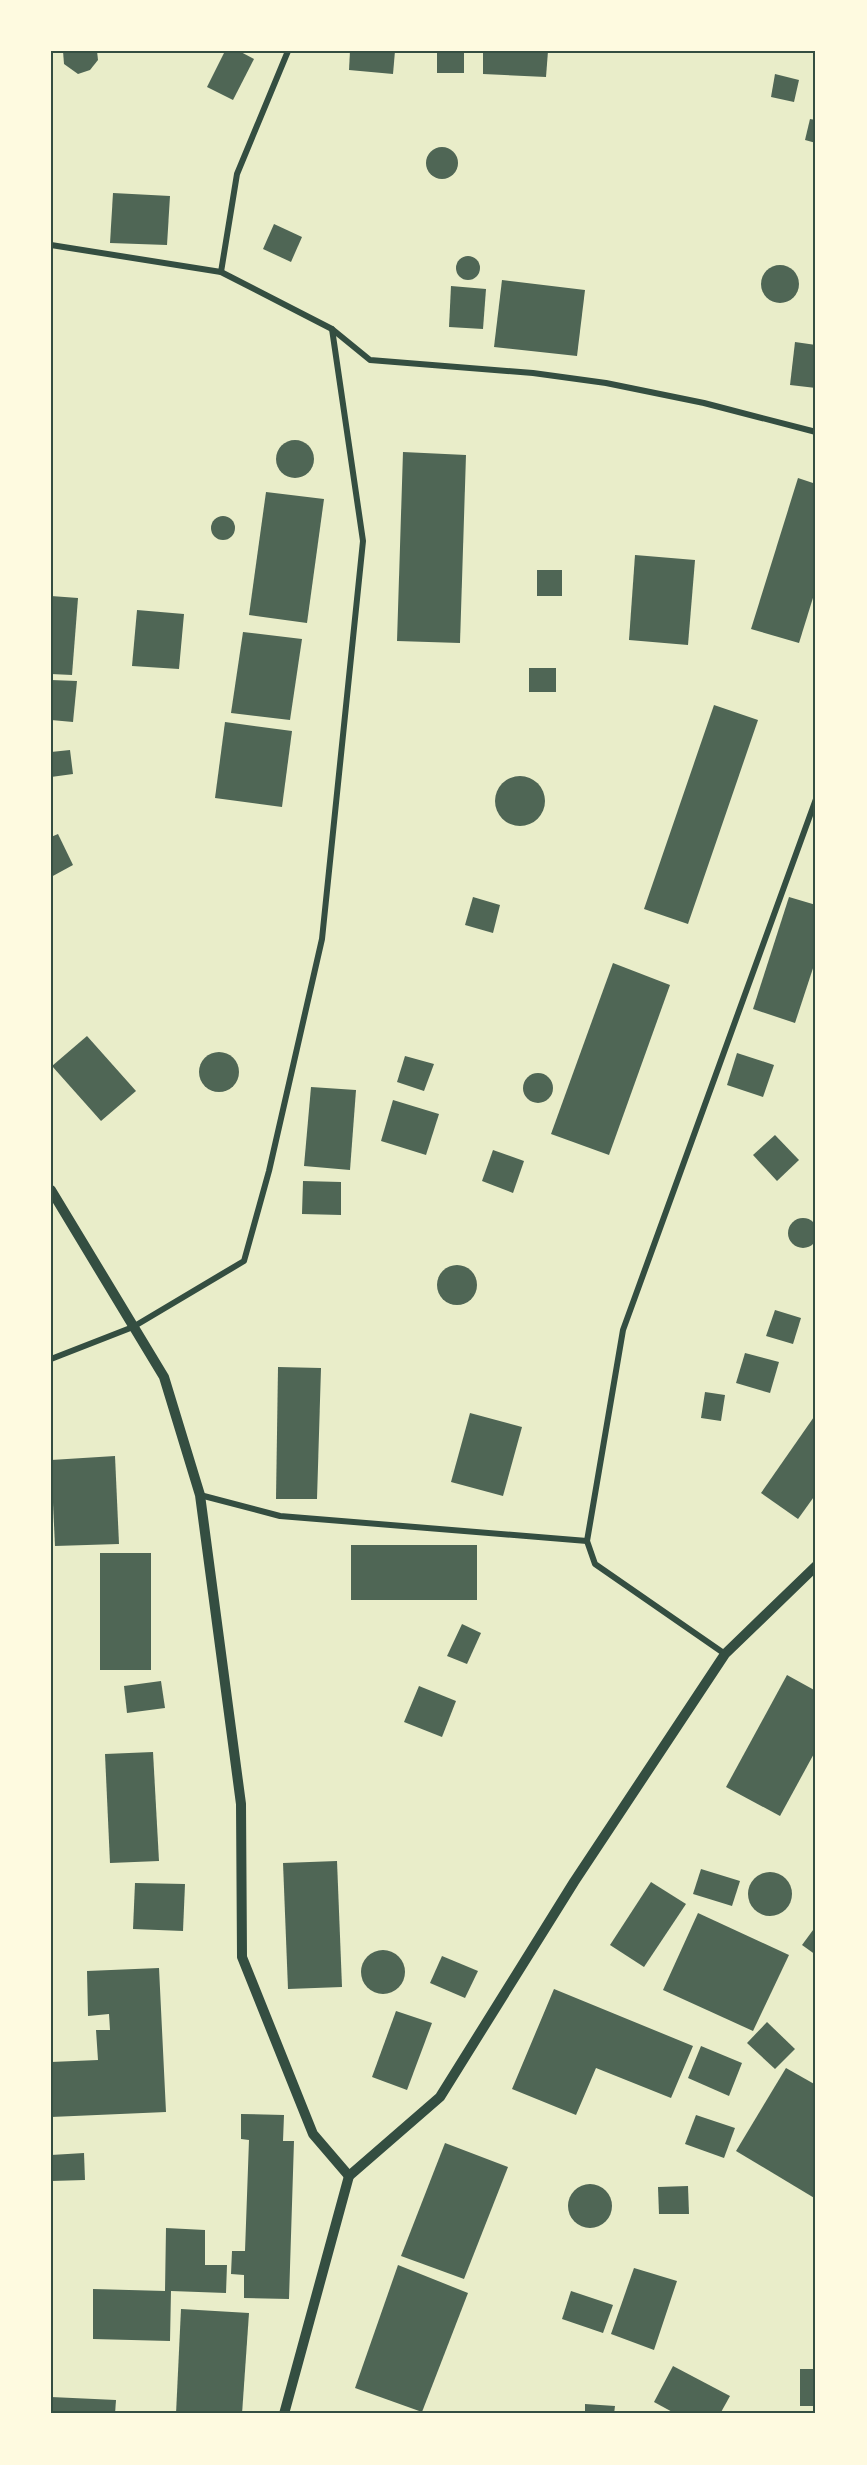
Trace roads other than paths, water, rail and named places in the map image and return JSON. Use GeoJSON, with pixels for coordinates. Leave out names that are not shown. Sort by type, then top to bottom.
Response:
{"type":"FeatureCollection","features":[{"type":"Feature","properties":{"kind":"street"},"geometry":{"type":"LineString","coordinates":[[221,272],[237,174],[288,51]]}},
{"type":"Feature","properties":{"kind":"street"},"geometry":{"type":"LineString","coordinates":[[51,245],[221,272],[332,329],[370,360],[533,373],[606,383],[704,403],[816,432]]}},
{"type":"Feature","properties":{"kind":"street"},"geometry":{"type":"LineString","coordinates":[[51,1359],[133,1327],[244,1261],[269,1171],[322,939],[363,541],[332,329]]}},
{"type":"Feature","properties":{"kind":"street"},"geometry":{"type":"LineString","coordinates":[[725,1654],[595,1564],[587,1541],[623,1330],[816,799]]}},
{"type":"Feature","properties":{"kind":"street"},"geometry":{"type":"LineString","coordinates":[[51,1191],[164,1377],[200,1495],[241,1804],[242,1957],[313,2134],[349,2176]]}},
{"type":"Feature","properties":{"kind":"street"},"geometry":{"type":"LineString","coordinates":[[200,1495],[280,1516],[587,1541]]}},
{"type":"Feature","properties":{"kind":"street"},"geometry":{"type":"LineString","coordinates":[[284,2414],[349,2176],[440,2097],[574,1882],[725,1654],[816,1566]]}}]}
